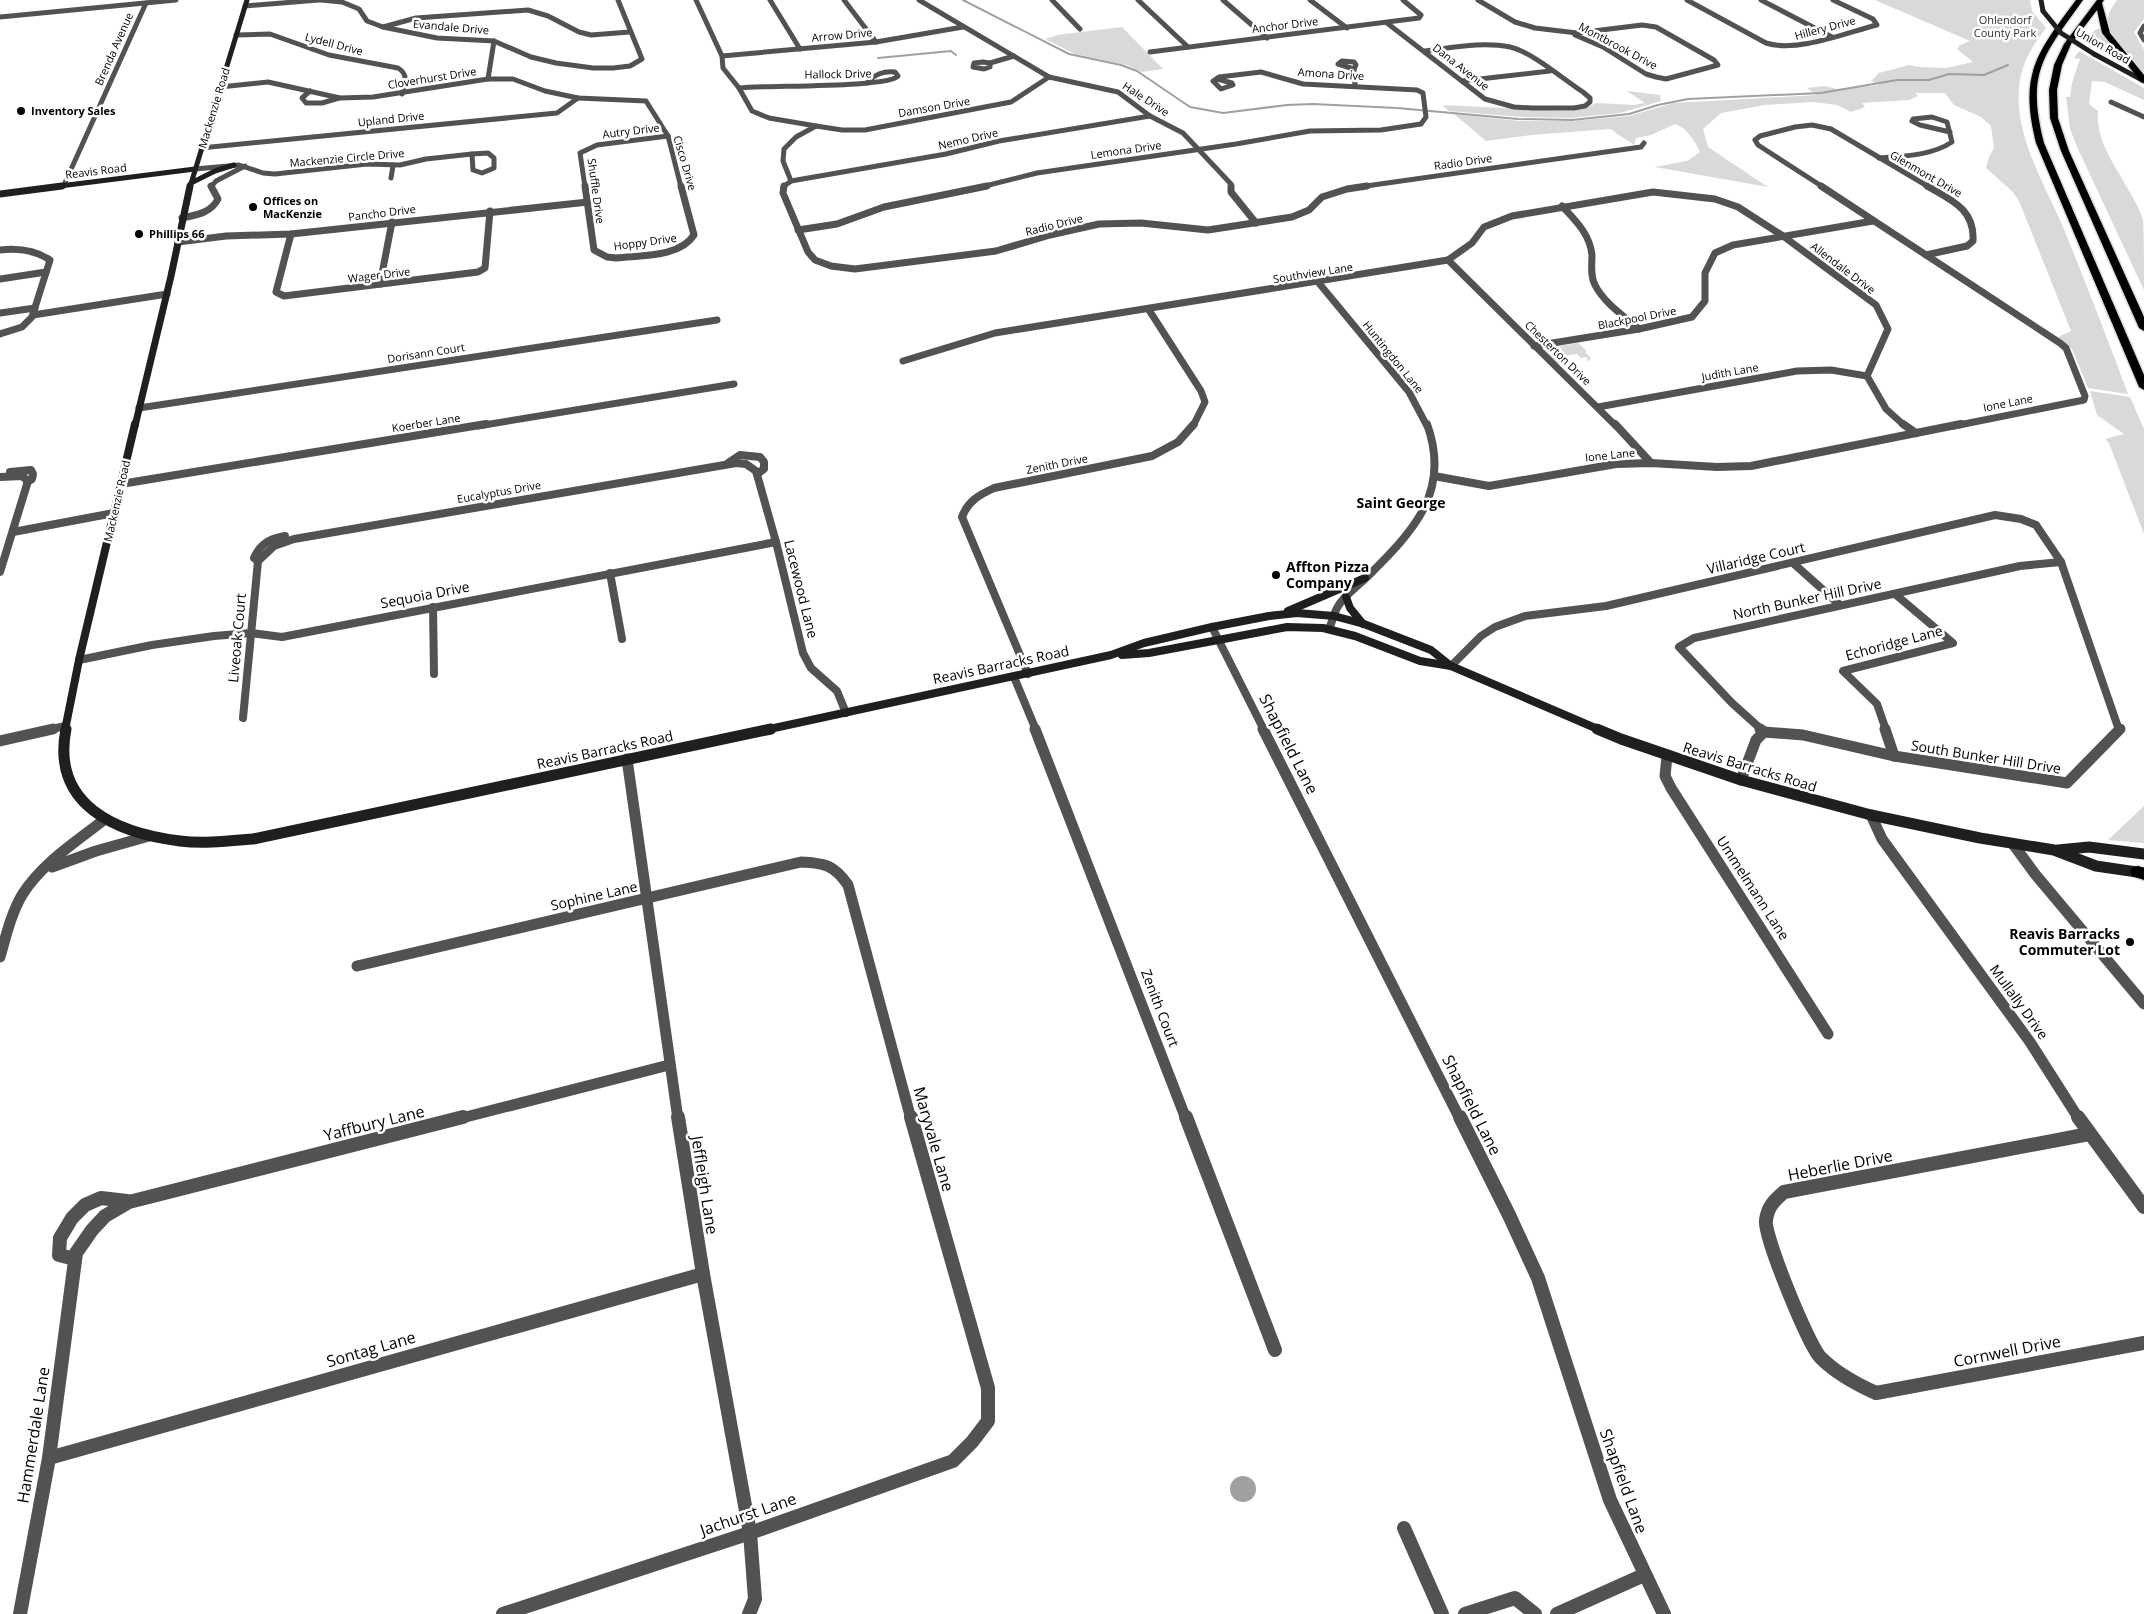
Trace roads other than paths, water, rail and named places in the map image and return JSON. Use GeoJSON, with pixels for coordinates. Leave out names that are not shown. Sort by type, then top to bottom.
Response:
{"type":"FeatureCollection","features":[{"type":"Feature","properties":{"kind":"highway"},"geometry":{"type":"LineString","coordinates":[[2080,0],[2052,36],[2039,59],[2032,84],[2033,112],[2040,143],[2144,387]]}},
{"type":"Feature","properties":{"kind":"highway"},"geometry":{"type":"LineString","coordinates":[[2100,2],[2106,34],[2144,81]]}},
{"type":"Feature","properties":{"kind":"highway"},"geometry":{"type":"LineString","coordinates":[[2100,2],[2068,44],[2058,65],[2052,90],[2054,118],[2064,150],[2144,328]]}},
{"type":"Feature","properties":{"kind":"main road","name":"Union Road"},"geometry":{"type":"LineString","coordinates":[[2041,0],[2043,12],[2061,33],[2094,54],[2144,81]]}},
{"type":"Feature","properties":{"kind":"main road","name":"Mackenzie Road"},"geometry":{"type":"LineString","coordinates":[[105,819],[85,804],[77,795],[66,774],[62,747],[65,726],[79,660],[167,294],[182,216],[246,3]]}},
{"type":"Feature","properties":{"kind":"main road"},"geometry":{"type":"LineString","coordinates":[[191,183],[215,171],[234,165]]}},
{"type":"Feature","properties":{"kind":"main road","name":"Reavis Road"},"geometry":{"type":"LineString","coordinates":[[0,194],[195,169]]}},
{"type":"Feature","properties":{"kind":"main road"},"geometry":{"type":"LineString","coordinates":[[1284,614],[1365,578]]}},
{"type":"Feature","properties":{"kind":"main road"},"geometry":{"type":"LineString","coordinates":[[1346,597],[1355,616],[1364,624]]}},
{"type":"Feature","properties":{"kind":"main road","name":"Reavis Barracks Road"},"geometry":{"type":"LineString","coordinates":[[105,819],[128,830],[149,836],[196,842],[253,839],[1028,674],[1111,655],[1144,643],[1212,627],[1284,614],[1297,613],[1334,616],[1364,624],[1431,650],[1451,666]]}},
{"type":"Feature","properties":{"kind":"main road","name":"Reavis Barracks Road"},"geometry":{"type":"LineString","coordinates":[[1111,655],[1149,653],[1287,627],[1304,626],[1329,629],[1355,635],[1422,661],[1451,666],[1578,722],[1667,756],[1742,780],[1871,815],[2013,844],[2054,850],[2089,848],[2144,854]]}},
{"type":"Feature","properties":{"kind":"main road","name":"Reavis Barracks Road"},"geometry":{"type":"LineString","coordinates":[[2054,850],[2096,866],[2142,873]]}},
{"type":"Feature","properties":{"kind":"street"},"geometry":{"type":"LineString","coordinates":[[83,8],[86,0]]}},
{"type":"Feature","properties":{"kind":"street"},"geometry":{"type":"LineString","coordinates":[[0,17],[173,0]]}},
{"type":"Feature","properties":{"kind":"street","name":"Evandale Drive"},"geometry":{"type":"LineString","coordinates":[[246,3],[320,0],[342,2],[359,9],[367,20],[383,27],[437,38],[494,41],[531,57],[593,68],[630,66],[642,59],[630,32]]}},
{"type":"Feature","properties":{"kind":"street"},"geometry":{"type":"LineString","coordinates":[[342,2],[349,0]]}},
{"type":"Feature","properties":{"kind":"street"},"geometry":{"type":"LineString","coordinates":[[383,27],[416,18],[528,10],[542,14],[579,32],[591,35],[630,32],[618,0]]}},
{"type":"Feature","properties":{"kind":"street"},"geometry":{"type":"LineString","coordinates":[[696,0],[722,56],[723,68],[739,88],[752,111],[769,118],[816,126]]}},
{"type":"Feature","properties":{"kind":"street"},"geometry":{"type":"LineString","coordinates":[[770,0],[800,49]]}},
{"type":"Feature","properties":{"kind":"street"},"geometry":{"type":"LineString","coordinates":[[844,0],[876,42]]}},
{"type":"Feature","properties":{"kind":"street","name":"Hale Drive"},"geometry":{"type":"LineString","coordinates":[[919,0],[1049,77],[1118,92],[1150,116],[1183,133],[1200,150],[1210,164],[1231,184],[1231,192],[1256,223]]}},
{"type":"Feature","properties":{"kind":"street"},"geometry":{"type":"LineString","coordinates":[[1052,0],[1080,29]]}},
{"type":"Feature","properties":{"kind":"street"},"geometry":{"type":"LineString","coordinates":[[1138,0],[1188,47]]}},
{"type":"Feature","properties":{"kind":"street"},"geometry":{"type":"LineString","coordinates":[[1223,0],[1267,38]]}},
{"type":"Feature","properties":{"kind":"street"},"geometry":{"type":"LineString","coordinates":[[1310,0],[1347,28]]}},
{"type":"Feature","properties":{"kind":"street","name":"Anchor Drive"},"geometry":{"type":"LineString","coordinates":[[1150,52],[1416,20],[1421,15],[1403,0]]}},
{"type":"Feature","properties":{"kind":"street","name":"Montbrook Drive"},"geometry":{"type":"LineString","coordinates":[[1478,0],[1515,22],[1536,28],[1577,33],[1642,25],[1656,27],[1714,60],[1718,65],[1666,78],[1646,74],[1603,47],[1575,35],[1577,33]]}},
{"type":"Feature","properties":{"kind":"street","name":"Hillery Drive"},"geometry":{"type":"LineString","coordinates":[[1688,0],[1766,43],[1778,47],[1793,47],[1877,25],[1873,19],[1833,0]]}},
{"type":"Feature","properties":{"kind":"street"},"geometry":{"type":"LineString","coordinates":[[1761,0],[1832,37]]}},
{"type":"Feature","properties":{"kind":"street","name":"Brenda Avenue"},"geometry":{"type":"LineString","coordinates":[[64,185],[146,3]]}},
{"type":"Feature","properties":{"kind":"street","name":"Dana Avenue"},"geometry":{"type":"LineString","coordinates":[[1387,23],[1485,99],[1514,107],[1574,108],[1585,106],[1590,102],[1590,98],[1583,92],[1550,71]]}},
{"type":"Feature","properties":{"kind":"street"},"geometry":{"type":"LineString","coordinates":[[2144,26],[2140,33],[2144,40]]}},
{"type":"Feature","properties":{"kind":"street","name":"Arrow Drive"},"geometry":{"type":"LineString","coordinates":[[722,56],[876,42],[963,27]]}},
{"type":"Feature","properties":{"kind":"street","name":"Lydell Drive"},"geometry":{"type":"LineString","coordinates":[[236,35],[270,34],[329,55],[398,68],[404,72],[406,78],[402,94]]}},
{"type":"Feature","properties":{"kind":"street"},"geometry":{"type":"LineString","coordinates":[[488,79],[494,41]]}},
{"type":"Feature","properties":{"kind":"street"},"geometry":{"type":"LineString","coordinates":[[1424,51],[1479,45],[1509,47],[1523,52],[1550,71]]}},
{"type":"Feature","properties":{"kind":"street"},"geometry":{"type":"LineString","coordinates":[[990,63],[1014,56]]}},
{"type":"Feature","properties":{"kind":"street"},"geometry":{"type":"LineString","coordinates":[[1354,69],[1355,86]]}},
{"type":"Feature","properties":{"kind":"street"},"geometry":{"type":"LineString","coordinates":[[1462,81],[1550,71]]}},
{"type":"Feature","properties":{"kind":"street","name":"Hallock Drive"},"geometry":{"type":"LineString","coordinates":[[739,88],[780,84],[824,86],[877,83],[896,79],[898,76],[895,72],[880,72],[874,75],[867,84]]}},
{"type":"Feature","properties":{"kind":"street","name":"Amona Drive"},"geometry":{"type":"LineString","coordinates":[[1217,79],[1219,77],[1261,72],[1302,84],[1417,90]]}},
{"type":"Feature","properties":{"kind":"street","name":"Damson Drive"},"geometry":{"type":"LineString","coordinates":[[816,126],[842,130],[865,130],[1011,102],[1049,77]]}},
{"type":"Feature","properties":{"kind":"street","name":"Cloverhurst Drive"},"geometry":{"type":"LineString","coordinates":[[220,86],[268,82],[340,98],[402,94],[488,79],[512,79],[545,91],[578,98],[646,101]]}},
{"type":"Feature","properties":{"kind":"street","name":"Lemona Drive"},"geometry":{"type":"LineString","coordinates":[[798,230],[837,224],[884,207],[992,185],[1037,173],[1200,150],[1310,130],[1382,130],[1421,124],[1424,121],[1425,102],[1423,93],[1417,90]]}},
{"type":"Feature","properties":{"kind":"street"},"geometry":{"type":"LineString","coordinates":[[310,91],[302,98],[302,101],[306,103],[322,103],[340,98]]}},
{"type":"Feature","properties":{"kind":"street","name":"Upland Drive"},"geometry":{"type":"LineString","coordinates":[[202,148],[557,113],[578,98]]}},
{"type":"Feature","properties":{"kind":"street","name":"Cisco Drive"},"geometry":{"type":"LineString","coordinates":[[646,101],[668,136],[694,235]]}},
{"type":"Feature","properties":{"kind":"street"},"geometry":{"type":"LineString","coordinates":[[2111,102],[2144,117]]}},
{"type":"Feature","properties":{"kind":"street","name":"Nemo Drive"},"geometry":{"type":"LineString","coordinates":[[791,181],[946,154],[999,141],[1150,116]]}},
{"type":"Feature","properties":{"kind":"street"},"geometry":{"type":"LineString","coordinates":[[1879,158],[1947,147],[1952,142],[1950,132],[1947,122],[1932,117],[1913,119],[1912,121],[1920,125],[1950,132]]}},
{"type":"Feature","properties":{"kind":"street","name":"Ione Lane"},"geometry":{"type":"LineString","coordinates":[[1434,476],[1478,485],[1498,486],[1598,466],[1650,463],[1717,467],[1751,466],[2084,400],[2085,396],[2066,348],[2060,343],[1926,254],[1873,222],[1758,145],[1755,140],[1760,136],[1801,124],[1831,129]]}},
{"type":"Feature","properties":{"kind":"street"},"geometry":{"type":"LineString","coordinates":[[791,181],[782,156],[783,152],[786,146],[816,126]]}},
{"type":"Feature","properties":{"kind":"street","name":"Glenmont Drive"},"geometry":{"type":"LineString","coordinates":[[1831,129],[1961,206],[1974,227],[1973,241],[1967,246],[1926,254]]}},
{"type":"Feature","properties":{"kind":"street","name":"Autry Drive"},"geometry":{"type":"LineString","coordinates":[[597,145],[668,136]]}},
{"type":"Feature","properties":{"kind":"street","name":"Radio Drive"},"geometry":{"type":"LineString","coordinates":[[791,181],[783,187],[783,193],[808,252],[815,260],[832,266],[856,269],[996,251],[1050,235],[1099,224],[1141,223],[1208,230],[1292,218],[1309,210],[1322,197],[1347,189],[1640,147],[1644,142]]}},
{"type":"Feature","properties":{"kind":"street","name":"Shuffle Drive"},"geometry":{"type":"LineString","coordinates":[[594,250],[580,153],[597,145]]}},
{"type":"Feature","properties":{"kind":"street","name":"Mackenzie Circle Drive"},"geometry":{"type":"LineString","coordinates":[[195,169],[234,165],[246,166],[263,173],[275,174],[367,164],[393,166],[426,159],[472,154],[491,154],[494,158],[494,168],[482,172],[473,170],[472,154]]}},
{"type":"Feature","properties":{"kind":"street"},"geometry":{"type":"LineString","coordinates":[[182,216],[202,214],[213,208],[218,196],[211,188],[213,183],[246,166]]}},
{"type":"Feature","properties":{"kind":"street"},"geometry":{"type":"LineString","coordinates":[[391,178],[393,166]]}},
{"type":"Feature","properties":{"kind":"street","name":"Southview Lane"},"geometry":{"type":"LineString","coordinates":[[903,361],[995,333],[1149,310],[1448,260],[1472,243],[1484,226],[1512,216],[1562,206],[1652,192],[1715,199]]}},
{"type":"Feature","properties":{"kind":"street","name":"Allendale Drive"},"geometry":{"type":"LineString","coordinates":[[1715,199],[1738,207],[1783,236],[1876,305],[1888,328],[1867,376]]}},
{"type":"Feature","properties":{"kind":"street","name":"Pancho Drive"},"geometry":{"type":"LineString","coordinates":[[178,242],[226,236],[291,234],[490,211],[534,209],[588,202]]}},
{"type":"Feature","properties":{"kind":"street"},"geometry":{"type":"LineString","coordinates":[[1562,206],[1582,226],[1592,250],[1590,268],[1595,284],[1601,294],[1638,329]]}},
{"type":"Feature","properties":{"kind":"street","name":"Wager Drive"},"geometry":{"type":"LineString","coordinates":[[291,234],[276,292],[284,296],[470,274],[485,268],[490,211]]}},
{"type":"Feature","properties":{"kind":"street"},"geometry":{"type":"LineString","coordinates":[[380,284],[392,222]]}},
{"type":"Feature","properties":{"kind":"street","name":"Blackpool Drive"},"geometry":{"type":"LineString","coordinates":[[1534,346],[1638,329],[1692,317],[1705,301],[1705,273],[1715,254],[1733,245],[1873,222]]}},
{"type":"Feature","properties":{"kind":"street","name":"Hoppy Drive"},"geometry":{"type":"LineString","coordinates":[[594,250],[616,258],[675,250],[688,245],[693,241],[694,235]]}},
{"type":"Feature","properties":{"kind":"street"},"geometry":{"type":"LineString","coordinates":[[0,250],[27,250],[40,253],[50,260],[34,312],[28,322],[22,327],[0,334]]}},
{"type":"Feature","properties":{"kind":"street","name":"Chesterton Drive"},"geometry":{"type":"LineString","coordinates":[[1448,260],[1598,407],[1650,463]]}},
{"type":"Feature","properties":{"kind":"street"},"geometry":{"type":"LineString","coordinates":[[0,279],[46,272]]}},
{"type":"Feature","properties":{"kind":"street","name":"Huntingdon Lane"},"geometry":{"type":"LineString","coordinates":[[1318,282],[1409,392],[1424,417],[1432,439],[1434,476],[1433,485],[1416,524],[1400,544],[1338,606],[1329,629]]}},
{"type":"Feature","properties":{"kind":"street"},"geometry":{"type":"LineString","coordinates":[[0,313],[34,312],[167,294]]}},
{"type":"Feature","properties":{"kind":"street","name":"Zenith Drive"},"geometry":{"type":"LineString","coordinates":[[1028,674],[962,518],[965,509],[973,498],[994,488],[1152,456],[1174,445],[1192,430],[1204,402],[1201,391],[1149,310]]}},
{"type":"Feature","properties":{"kind":"street","name":"Dorisann Court"},"geometry":{"type":"LineString","coordinates":[[139,408],[717,320]]}},
{"type":"Feature","properties":{"kind":"street","name":"Judith Lane"},"geometry":{"type":"LineString","coordinates":[[1598,407],[1797,371],[1831,370],[1867,376]]}},
{"type":"Feature","properties":{"kind":"street"},"geometry":{"type":"LineString","coordinates":[[1867,376],[1880,402],[1894,419],[1916,433]]}},
{"type":"Feature","properties":{"kind":"street","name":"Koerber Lane"},"geometry":{"type":"LineString","coordinates":[[121,484],[734,384]]}},
{"type":"Feature","properties":{"kind":"street","name":"Eucalyptus Drive"},"geometry":{"type":"LineString","coordinates":[[258,561],[264,552],[275,545],[294,538],[727,464],[746,464],[755,470],[757,474],[764,469],[764,462],[760,457],[740,455],[727,464]]}},
{"type":"Feature","properties":{"kind":"street","name":"Lacewood Lane"},"geometry":{"type":"LineString","coordinates":[[757,474],[806,662],[837,691],[846,713]]}},
{"type":"Feature","properties":{"kind":"street"},"geometry":{"type":"LineString","coordinates":[[0,572],[27,482],[22,476],[2,477]]}},
{"type":"Feature","properties":{"kind":"street"},"geometry":{"type":"LineString","coordinates":[[13,532],[114,513]]}},
{"type":"Feature","properties":{"kind":"street","name":"Villaridge Court"},"geometry":{"type":"LineString","coordinates":[[1451,666],[1480,636],[1499,625],[1521,617],[1606,606],[1996,516],[2021,519],[2036,525],[2061,562]]}},
{"type":"Feature","properties":{"kind":"street","name":"Liveoak Court"},"geometry":{"type":"LineString","coordinates":[[243,718],[258,561],[254,558],[255,553],[258,546],[267,541],[290,536],[294,538]]}},
{"type":"Feature","properties":{"kind":"street","name":"Sequoia Drive"},"geometry":{"type":"LineString","coordinates":[[79,660],[152,645],[251,633],[282,637],[776,542]]}},
{"type":"Feature","properties":{"kind":"street","name":"North Bunker Hill Drive"},"geometry":{"type":"LineString","coordinates":[[1764,732],[1732,703],[1680,648],[1694,638],[2020,566],[2061,562]]}},
{"type":"Feature","properties":{"kind":"street","name":"South Bunker Hill Drive"},"geometry":{"type":"LineString","coordinates":[[1764,732],[1803,735],[1894,756],[2067,784],[2120,729],[2061,562]]}},
{"type":"Feature","properties":{"kind":"street"},"geometry":{"type":"LineString","coordinates":[[1793,563],[1840,606]]}},
{"type":"Feature","properties":{"kind":"street"},"geometry":{"type":"LineString","coordinates":[[610,573],[622,639]]}},
{"type":"Feature","properties":{"kind":"street","name":"Echoridge Lane"},"geometry":{"type":"LineString","coordinates":[[1894,756],[1878,704],[1843,670],[1953,643],[1895,594]]}},
{"type":"Feature","properties":{"kind":"street"},"geometry":{"type":"LineString","coordinates":[[433,607],[434,674]]}},
{"type":"Feature","properties":{"kind":"street","name":"Shapfield Lane"},"geometry":{"type":"LineString","coordinates":[[1212,627],[1509,1215],[1538,1278],[1610,1500],[1644,1576],[1664,1614]]}},
{"type":"Feature","properties":{"kind":"street","name":"Zenith Court"},"geometry":{"type":"LineString","coordinates":[[1014,677],[1056,779],[1275,1350]]}},
{"type":"Feature","properties":{"kind":"street"},"geometry":{"type":"LineString","coordinates":[[0,741],[65,726]]}},
{"type":"Feature","properties":{"kind":"street"},"geometry":{"type":"LineString","coordinates":[[1742,780],[1756,740],[1764,732]]}},
{"type":"Feature","properties":{"kind":"street","name":"Ummelmann Lane"},"geometry":{"type":"LineString","coordinates":[[1667,756],[1665,776],[1671,788],[1828,1034]]}},
{"type":"Feature","properties":{"kind":"street","name":"Jeffleigh Lane"},"geometry":{"type":"LineString","coordinates":[[627,759],[669,1065],[702,1274],[750,1533],[755,1600],[749,1614]]}},
{"type":"Feature","properties":{"kind":"street","name":"Mullally Drive"},"geometry":{"type":"LineString","coordinates":[[1871,815],[1882,839],[2030,1042],[2089,1134],[2144,1207]]}},
{"type":"Feature","properties":{"kind":"street"},"geometry":{"type":"LineString","coordinates":[[0,957],[17,904],[23,893],[44,870],[105,819]]}},
{"type":"Feature","properties":{"kind":"street"},"geometry":{"type":"LineString","coordinates":[[44,870],[96,851],[149,836]]}},
{"type":"Feature","properties":{"kind":"street"},"geometry":{"type":"LineString","coordinates":[[2013,844],[2035,874],[2144,1004]]}},
{"type":"Feature","properties":{"kind":"street","name":"Sophine Lane"},"geometry":{"type":"LineString","coordinates":[[357,966],[646,900],[801,862],[818,863],[837,869]]}},
{"type":"Feature","properties":{"kind":"street","name":"Maryvale Lane"},"geometry":{"type":"LineString","coordinates":[[837,869],[848,884],[906,1100],[988,1388],[988,1421]]}},
{"type":"Feature","properties":{"kind":"street","name":"Yaffbury Lane"},"geometry":{"type":"LineString","coordinates":[[94,1226],[121,1204],[669,1065]]}},
{"type":"Feature","properties":{"kind":"street","name":"Heberlie Drive"},"geometry":{"type":"LineString","coordinates":[[1876,1393],[1846,1379],[1819,1357],[1783,1281],[1765,1222],[1770,1204],[1784,1192],[2089,1134]]}},
{"type":"Feature","properties":{"kind":"street"},"geometry":{"type":"LineString","coordinates":[[75,1260],[59,1255],[60,1238],[72,1218],[85,1205],[101,1198],[129,1202]]}},
{"type":"Feature","properties":{"kind":"street","name":"Hammerdale Lane"},"geometry":{"type":"LineString","coordinates":[[20,1614],[49,1458],[76,1253],[94,1226]]}},
{"type":"Feature","properties":{"kind":"street","name":"Sontag Lane"},"geometry":{"type":"LineString","coordinates":[[49,1458],[702,1274]]}},
{"type":"Feature","properties":{"kind":"street","name":"Cornwell Drive"},"geometry":{"type":"LineString","coordinates":[[1876,1393],[2144,1343]]}},
{"type":"Feature","properties":{"kind":"street","name":"Jachurst Lane"},"geometry":{"type":"LineString","coordinates":[[503,1614],[750,1533],[953,1461],[972,1442],[988,1421]]}},
{"type":"Feature","properties":{"kind":"street"},"geometry":{"type":"LineString","coordinates":[[1404,1528],[1442,1614]]}},
{"type":"Feature","properties":{"kind":"street"},"geometry":{"type":"LineString","coordinates":[[1558,1614],[1644,1576]]}},
{"type":"Feature","properties":{"kind":"street"},"geometry":{"type":"LineString","coordinates":[[1466,1614],[1515,1598],[1535,1614]]}},
{"type":"Feature","properties":{"kind":"waterway"},"geometry":{"type":"LineString","coordinates":[[963,0],[1069,54],[1121,65],[1137,71],[1190,107],[1223,113],[1287,105],[1313,104],[1397,108],[1518,119],[1572,120],[1629,114],[1658,105],[1688,99],[1821,93],[1897,80],[1929,80],[1949,74],[1984,75],[2008,65]]}},
{"type":"Feature","properties":{"kind":"waterway"},"geometry":{"type":"LineString","coordinates":[[878,58],[951,51],[956,55]]}},
{"type":"Feature","properties":{"kind":"place","name":"Inventory Sales"},"geometry":{"type":"Point","coordinates":[21,111]}},
{"type":"Feature","properties":{"kind":"place","name":"Offices on MacKenzie"},"geometry":{"type":"Point","coordinates":[253,207]}},
{"type":"Feature","properties":{"kind":"place","name":"Phillips 66"},"geometry":{"type":"Point","coordinates":[139,234]}},
{"type":"Feature","properties":{"kind":"place","name":"Affton Pizza Company"},"geometry":{"type":"Point","coordinates":[1276,575]}},
{"type":"Feature","properties":{"kind":"place","name":"Reavis Barracks Commuter Lot"},"geometry":{"type":"Point","coordinates":[2130,942]}},
{"type":"Feature","properties":{"kind":"district","name":"Saint George"},"geometry":{"type":"Point","coordinates":[1401,503]}},
{"type":"Feature","properties":{"kind":"park label","name":"Ohlendorf County Park"},"geometry":{"type":"Point","coordinates":[2005,26]}}]}
